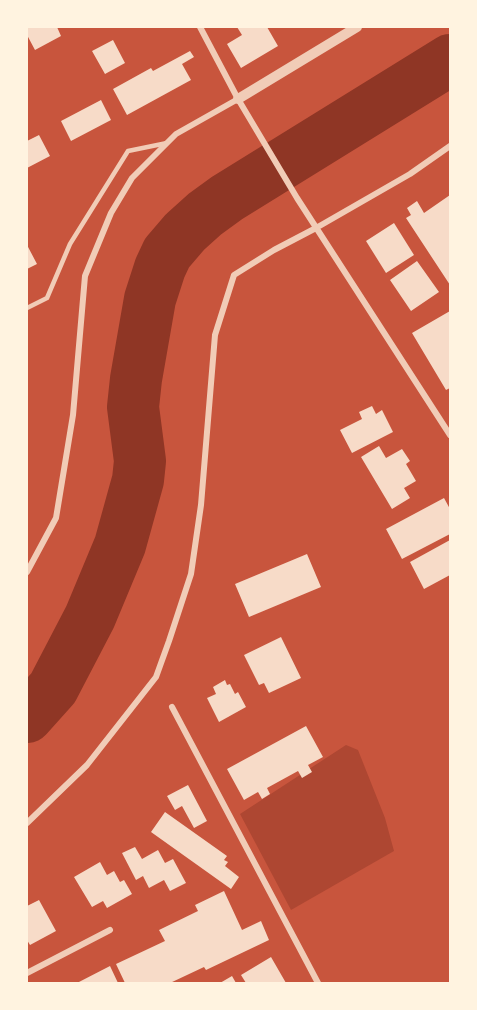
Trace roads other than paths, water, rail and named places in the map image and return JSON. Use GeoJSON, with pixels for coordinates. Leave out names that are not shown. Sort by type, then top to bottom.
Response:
{"type":"FeatureCollection","features":[{"type":"Feature","properties":{"kind":"street"},"geometry":{"type":"LineString","coordinates":[[200,27],[238,99],[297,198],[450,435]]}},
{"type":"Feature","properties":{"kind":"street"},"geometry":{"type":"LineString","coordinates":[[27,572],[56,518],[73,415],[85,276],[111,213],[132,178],[176,135],[357,27]]}},
{"type":"Feature","properties":{"kind":"street"},"geometry":{"type":"LineString","coordinates":[[27,823],[87,765],[156,676],[166,650],[191,574],[201,506],[215,336],[234,275],[410,174],[450,146]]}},
{"type":"Feature","properties":{"kind":"street"},"geometry":{"type":"LineString","coordinates":[[172,707],[318,983]]}},
{"type":"Feature","properties":{"kind":"street"},"geometry":{"type":"LineString","coordinates":[[27,973],[110,930]]}},
{"type":"Feature","properties":{"kind":"lane"},"geometry":{"type":"LineString","coordinates":[[27,308],[47,298],[70,244],[128,151],[167,143]]}},
{"type":"Feature","properties":{"kind":"waterway"},"geometry":{"type":"LineString","coordinates":[[27,717],[53,688],[90,617],[120,545],[138,480],[140,461],[133,407],[136,379],[150,299],[167,253],[185,232],[227,198],[450,60]]}}]}
